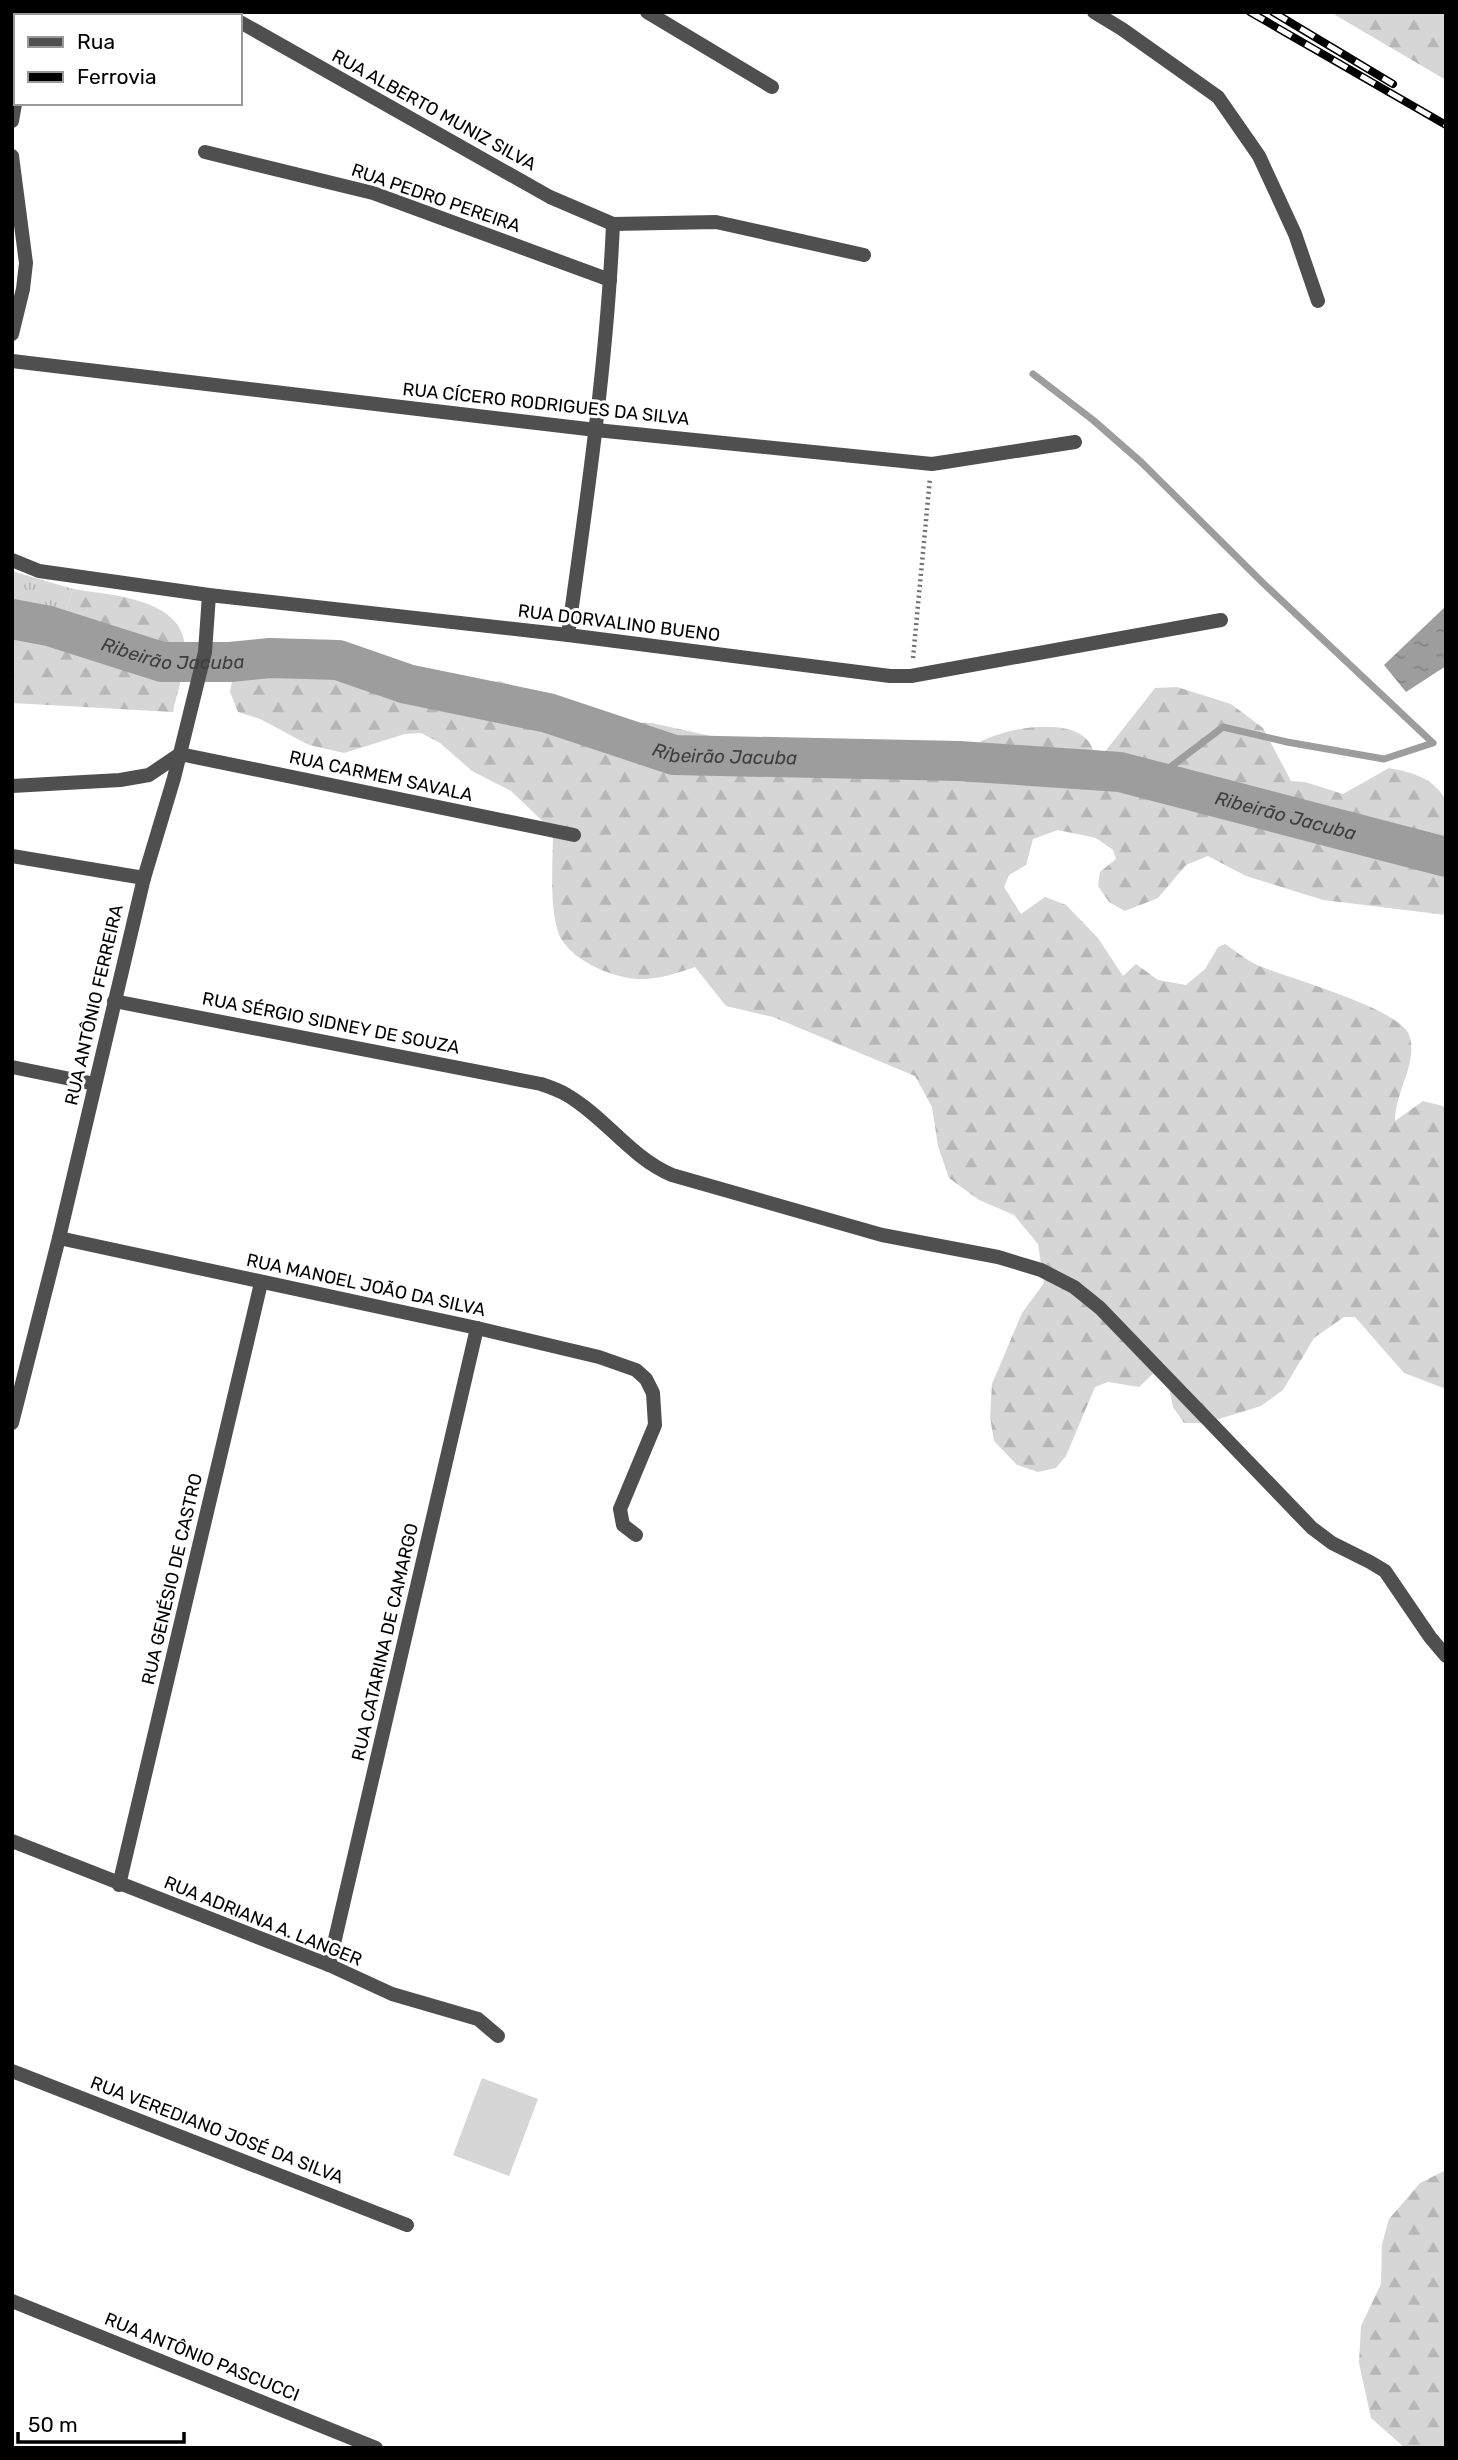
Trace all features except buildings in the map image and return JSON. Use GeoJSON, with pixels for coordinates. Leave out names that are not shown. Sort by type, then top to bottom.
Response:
{"type":"FeatureCollection","features":[{"type":"Feature","properties":{"kind":"street"},"geometry":{"type":"LineString","coordinates":[[647,12],[772,87]]}},
{"type":"Feature","properties":{"kind":"street"},"geometry":{"type":"LineString","coordinates":[[1094,12],[1218,97],[1259,156],[1295,233],[1318,301]]}},
{"type":"Feature","properties":{"kind":"street","name":"RUA ALBERTO MUNIZ SILVA"},"geometry":{"type":"LineString","coordinates":[[242,23],[550,197],[613,224]]}},
{"type":"Feature","properties":{"kind":"street","name":"RUA PEDRO PEREIRA"},"geometry":{"type":"LineString","coordinates":[[205,152],[373,193],[610,280]]}},
{"type":"Feature","properties":{"kind":"street"},"geometry":{"type":"LineString","coordinates":[[12,156],[26,263],[12,334]]}},
{"type":"Feature","properties":{"kind":"street"},"geometry":{"type":"LineString","coordinates":[[568,635],[597,430],[613,224],[716,222],[864,255]]}},
{"type":"Feature","properties":{"kind":"street"},"geometry":{"type":"LineString","coordinates":[[12,226],[24,237]]}},
{"type":"Feature","properties":{"kind":"street","name":"RUA CÍCERO RODRIGUES DA SILVA"},"geometry":{"type":"LineString","coordinates":[[12,361],[597,430],[932,464],[1075,442]]}},
{"type":"Feature","properties":{"kind":"street","name":"RUA DORVALINO BUENO"},"geometry":{"type":"LineString","coordinates":[[12,560],[39,571],[209,595],[568,635],[890,676],[911,676],[1221,620]]}},
{"type":"Feature","properties":{"kind":"street","name":"RUA ANTÔNIO FERREIRA"},"geometry":{"type":"LineString","coordinates":[[12,1423],[59,1238],[144,877],[180,754],[205,652],[209,595]]}},
{"type":"Feature","properties":{"kind":"street"},"geometry":{"type":"LineString","coordinates":[[12,786],[120,780],[149,775],[180,754]]}},
{"type":"Feature","properties":{"kind":"street","name":"RUA CARMEM SAVALA"},"geometry":{"type":"LineString","coordinates":[[180,754],[574,835]]}},
{"type":"Feature","properties":{"kind":"street"},"geometry":{"type":"LineString","coordinates":[[12,856],[144,877]]}},
{"type":"Feature","properties":{"kind":"street","name":"RUA SÉRGIO SIDNEY DE SOUZA"},"geometry":{"type":"LineString","coordinates":[[114,1001],[541,1084],[566,1094],[639,1157],[672,1175],[881,1235],[998,1256],[1041,1269],[1074,1287],[1100,1308],[1312,1528],[1332,1543],[1384,1571],[1446,1656]]}},
{"type":"Feature","properties":{"kind":"street"},"geometry":{"type":"LineString","coordinates":[[12,1067],[95,1084]]}},
{"type":"Feature","properties":{"kind":"street","name":"RUA MANOEL JOÃO DA SILVA"},"geometry":{"type":"LineString","coordinates":[[59,1238],[477,1328],[599,1357],[636,1370],[646,1379],[653,1392],[655,1425],[620,1509],[623,1525],[636,1535]]}},
{"type":"Feature","properties":{"kind":"street","name":"RUA GENÉSIO DE CASTRO"},"geometry":{"type":"LineString","coordinates":[[119,1885],[261,1283]]}},
{"type":"Feature","properties":{"kind":"street","name":"RUA CATARINA DE CAMARGO"},"geometry":{"type":"LineString","coordinates":[[329,1965],[477,1328]]}},
{"type":"Feature","properties":{"kind":"street","name":"RUA ADRIANA A. LANGER"},"geometry":{"type":"LineString","coordinates":[[12,1841],[329,1965],[392,1994],[478,2019],[498,2036]]}},
{"type":"Feature","properties":{"kind":"street","name":"RUA VEREDIANO JOSÉ DA SILVA"},"geometry":{"type":"LineString","coordinates":[[12,2071],[407,2225]]}},
{"type":"Feature","properties":{"kind":"street","name":"RUA ANTÔNIO PASCUCCI"},"geometry":{"type":"LineString","coordinates":[[12,2301],[376,2448]]}},
{"type":"Feature","properties":{"kind":"path"},"geometry":{"type":"LineString","coordinates":[[911,676],[932,464]]}},
{"type":"Feature","properties":{"kind":"green space"},"geometry":{"type":"Polygon","coordinates":[[[1330,12],[1446,12],[1446,80],[1330,12]]]}},
{"type":"Feature","properties":{"kind":"green space"},"geometry":{"type":"Polygon","coordinates":[[[12,571],[73,589],[60,628],[12,612],[12,571]]]}},
{"type":"Feature","properties":{"kind":"green space"},"geometry":{"type":"Polygon","coordinates":[[[73,589],[142,602],[172,618],[181,631],[185,647],[183,672],[173,712],[12,703],[12,612],[60,627],[73,589]]]}},
{"type":"Feature","properties":{"kind":"green space"},"geometry":{"type":"Polygon","coordinates":[[[269,665],[349,674],[387,689],[426,694],[500,681],[511,685],[539,710],[559,716],[571,710],[571,706],[612,722],[652,723],[761,747],[803,760],[870,764],[968,750],[978,743],[1007,732],[1041,727],[1072,730],[1089,742],[1096,754],[1104,753],[1155,688],[1177,687],[1231,704],[1263,728],[1291,781],[1305,782],[1343,794],[1389,768],[1414,774],[1428,781],[1446,800],[1446,915],[1323,900],[1246,876],[1208,856],[1186,865],[1158,898],[1125,911],[1109,902],[1098,886],[1100,872],[1116,859],[1113,850],[1096,838],[1058,830],[1033,839],[1026,865],[1009,875],[1004,887],[1021,914],[1045,897],[1066,905],[1098,938],[1123,976],[1136,964],[1158,980],[1186,985],[1205,969],[1218,947],[1225,944],[1257,965],[1344,996],[1388,1016],[1403,1026],[1410,1037],[1411,1058],[1398,1100],[1395,1121],[1423,1101],[1443,1106],[1446,1110],[1446,1389],[1404,1373],[1355,1317],[1344,1317],[1314,1338],[1283,1390],[1261,1406],[1206,1423],[1184,1423],[1173,1407],[1164,1363],[1139,1387],[1108,1382],[1095,1387],[1066,1456],[1056,1468],[1038,1472],[1017,1465],[994,1441],[990,1417],[992,1384],[1022,1313],[1044,1283],[1038,1244],[1014,1215],[979,1200],[949,1178],[938,1146],[932,1107],[915,1076],[773,1017],[726,1006],[695,967],[660,977],[638,979],[604,971],[580,958],[563,942],[555,920],[552,882],[553,831],[511,791],[472,771],[440,743],[421,733],[405,734],[344,753],[309,745],[260,719],[238,712],[230,692],[233,675],[246,667],[269,665]]]}},
{"type":"Feature","properties":{"kind":"green space"},"geometry":{"type":"Polygon","coordinates":[[[482,2078],[538,2099],[509,2176],[453,2155],[482,2078]]]}},
{"type":"Feature","properties":{"kind":"green space"},"geometry":{"type":"Polygon","coordinates":[[[1446,2170],[1446,2448],[1405,2448],[1371,2418],[1359,2363],[1361,2326],[1381,2284],[1382,2244],[1389,2219],[1420,2183],[1446,2170]]]}},
{"type":"Feature","properties":{"kind":"water"},"geometry":{"type":"Polygon","coordinates":[[[1446,606],[1446,666],[1406,692],[1384,665],[1446,606]]]}},
{"type":"Feature","properties":{"kind":"waterway"},"geometry":{"type":"LineString","coordinates":[[1033,374],[1093,420],[1141,462],[1263,583],[1433,743],[1384,759],[1287,742],[1223,727],[1152,781]]}},
{"type":"Feature","properties":{"kind":"waterway","name":"Ribeirão Jacuba"},"geometry":{"type":"LineString","coordinates":[[12,619],[49,626],[162,662],[230,662],[270,658],[338,660],[407,684],[548,713],[674,755],[959,761],[1120,772],[1446,857]]}},
{"type":"Feature","properties":{"kind":"railway"},"geometry":{"type":"LineString","coordinates":[[1250,12],[1446,125]]}},
{"type":"Feature","properties":{"kind":"railway"},"geometry":{"type":"LineString","coordinates":[[1273,12],[1393,84]]}}]}
